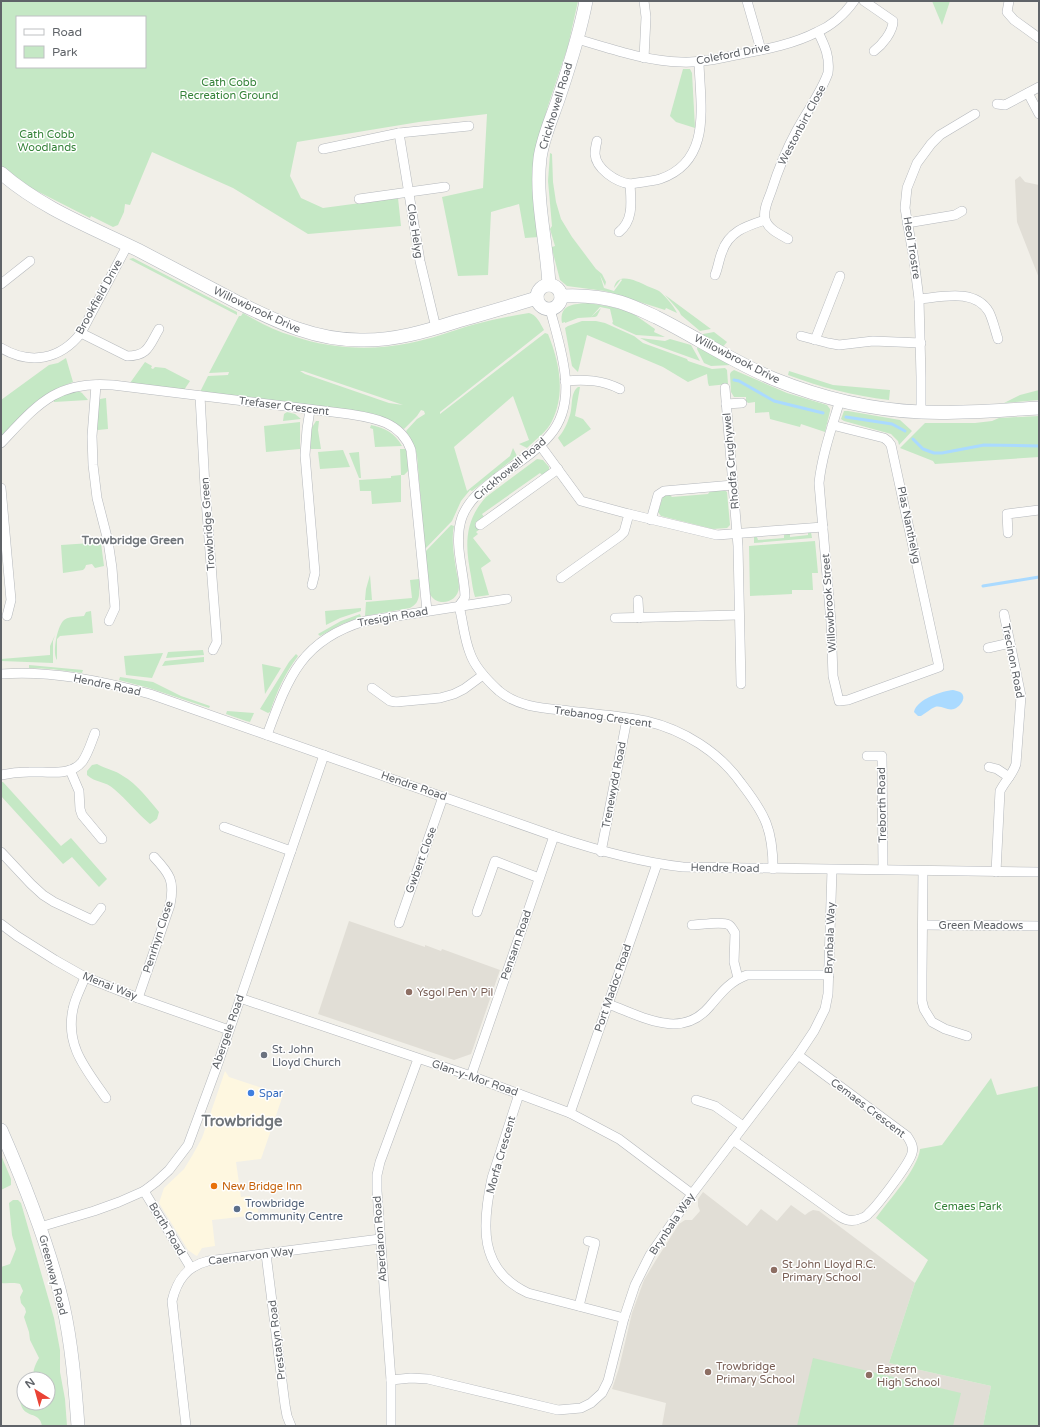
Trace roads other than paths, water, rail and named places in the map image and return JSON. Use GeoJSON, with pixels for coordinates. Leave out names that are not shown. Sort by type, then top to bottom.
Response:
{"type":"FeatureCollection","features":[{"type":"Feature","properties":{"kind":"street","name":"Crickhowell Road"},"geometry":{"type":"LineString","coordinates":[[549,285],[548,259],[540,201],[540,159],[550,119],[577,39],[586,1]]}},
{"type":"Feature","properties":{"kind":"street"},"geometry":{"type":"LineString","coordinates":[[644,1],[646,17],[644,58]]}},
{"type":"Feature","properties":{"kind":"street"},"geometry":{"type":"LineString","coordinates":[[747,1],[761,50]]}},
{"type":"Feature","properties":{"kind":"street","name":"Coleford Drive"},"geometry":{"type":"LineString","coordinates":[[577,39],[644,58],[682,62],[699,62],[761,50],[818,32],[844,12],[854,1]]}},
{"type":"Feature","properties":{"kind":"street"},"geometry":{"type":"LineString","coordinates":[[864,1],[893,21],[893,26],[880,46],[874,51]]}},
{"type":"Feature","properties":{"kind":"street"},"geometry":{"type":"LineString","coordinates":[[1009,1],[1007,12],[1014,20],[1039,38]]}},
{"type":"Feature","properties":{"kind":"street","name":"Westonbirt Close"},"geometry":{"type":"LineString","coordinates":[[765,220],[766,205],[787,149],[828,73],[830,64],[828,55],[818,32]]}},
{"type":"Feature","properties":{"kind":"street"},"geometry":{"type":"LineString","coordinates":[[597,141],[595,154],[600,166],[614,178],[625,184],[659,179],[675,172],[688,158],[695,148],[699,138],[701,122],[699,62]]}},
{"type":"Feature","properties":{"kind":"street"},"geometry":{"type":"LineString","coordinates":[[997,104],[1005,105],[1039,87]]}},
{"type":"Feature","properties":{"kind":"street"},"geometry":{"type":"LineString","coordinates":[[1028,93],[1039,114]]}},
{"type":"Feature","properties":{"kind":"street","name":"Heol Trostre"},"geometry":{"type":"LineString","coordinates":[[920,412],[921,343],[919,299],[916,271],[905,208],[906,193],[917,163],[931,144],[940,135],[975,114]]}},
{"type":"Feature","properties":{"kind":"street"},"geometry":{"type":"LineString","coordinates":[[323,149],[399,133],[469,126]]}},
{"type":"Feature","properties":{"kind":"street","name":"Clos Helyg"},"geometry":{"type":"LineString","coordinates":[[399,133],[420,261],[436,328]]}},
{"type":"Feature","properties":{"kind":"street","name":"Willowbrook Drive"},"geometry":{"type":"LineString","coordinates":[[1,173],[23,191],[38,200],[280,323],[304,332],[334,339],[362,340],[391,338],[436,328],[537,298]]}},
{"type":"Feature","properties":{"kind":"street"},"geometry":{"type":"LineString","coordinates":[[619,232],[625,227],[630,217],[630,184]]}},
{"type":"Feature","properties":{"kind":"street"},"geometry":{"type":"LineString","coordinates":[[359,199],[445,187]]}},
{"type":"Feature","properties":{"kind":"street"},"geometry":{"type":"LineString","coordinates":[[907,222],[955,216],[962,211]]}},
{"type":"Feature","properties":{"kind":"street"},"geometry":{"type":"LineString","coordinates":[[714,275],[723,249],[731,237],[745,226],[765,220],[774,231],[788,239]]}},
{"type":"Feature","properties":{"kind":"street","name":"Brookfield Drive"},"geometry":{"type":"LineString","coordinates":[[1,348],[20,357],[46,357],[57,353],[75,341],[81,333],[127,246]]}},
{"type":"Feature","properties":{"kind":"street"},"geometry":{"type":"LineString","coordinates":[[1,284],[30,261]]}},
{"type":"Feature","properties":{"kind":"street"},"geometry":{"type":"LineString","coordinates":[[815,340],[840,276]]}},
{"type":"Feature","properties":{"kind":"street"},"geometry":{"type":"LineString","coordinates":[[549,285],[557,288],[561,296],[559,303],[554,308],[546,309],[540,305],[537,294],[542,288],[549,285]]}},
{"type":"Feature","properties":{"kind":"street","name":"Willowbrook Drive"},"geometry":{"type":"LineString","coordinates":[[561,296],[591,296],[626,304],[667,323],[736,361],[767,376],[840,400],[882,408],[920,412],[988,411],[1039,408]]}},
{"type":"Feature","properties":{"kind":"street"},"geometry":{"type":"LineString","coordinates":[[919,299],[963,296],[971,297],[979,301],[990,313],[998,339]]}},
{"type":"Feature","properties":{"kind":"street","name":"Crickhowell Road"},"geometry":{"type":"LineString","coordinates":[[459,606],[465,596],[459,539],[461,524],[466,510],[481,491],[540,445],[550,435],[559,420],[564,402],[565,381],[562,357],[550,309]]}},
{"type":"Feature","properties":{"kind":"street"},"geometry":{"type":"LineString","coordinates":[[81,333],[127,356],[132,356],[140,355],[146,351],[159,329]]}},
{"type":"Feature","properties":{"kind":"street"},"geometry":{"type":"LineString","coordinates":[[801,336],[839,345],[873,341],[921,343]]}},
{"type":"Feature","properties":{"kind":"street"},"geometry":{"type":"LineString","coordinates":[[565,381],[588,379],[620,389]]}},
{"type":"Feature","properties":{"kind":"street"},"geometry":{"type":"LineString","coordinates":[[96,385],[92,436],[93,465],[97,498],[108,540],[111,562],[115,608],[109,621]]}},
{"type":"Feature","properties":{"kind":"street","name":"Trefaser Crescent"},"geometry":{"type":"LineString","coordinates":[[1,443],[46,399],[68,388],[96,385],[113,385],[374,417],[385,421],[396,427],[406,438],[410,446],[427,611]]}},
{"type":"Feature","properties":{"kind":"street","name":"Rhodfa Crughywel"},"geometry":{"type":"LineString","coordinates":[[725,388],[737,534],[741,684]]}},
{"type":"Feature","properties":{"kind":"street","name":"Trowbridge Green"},"geometry":{"type":"LineString","coordinates":[[200,396],[205,487],[217,642],[213,650]]}},
{"type":"Feature","properties":{"kind":"street","name":"Willowbrook Street"},"geometry":{"type":"LineString","coordinates":[[840,400],[820,472],[831,622],[833,676],[840,705],[848,700],[939,667]]}},
{"type":"Feature","properties":{"kind":"street"},"geometry":{"type":"LineString","coordinates":[[726,404],[742,403]]}},
{"type":"Feature","properties":{"kind":"street"},"geometry":{"type":"LineString","coordinates":[[310,410],[305,455],[315,573],[312,585]]}},
{"type":"Feature","properties":{"kind":"street","name":"Plas Nanthelyg"},"geometry":{"type":"LineString","coordinates":[[832,425],[884,438],[891,445],[939,667]]}},
{"type":"Feature","properties":{"kind":"street"},"geometry":{"type":"LineString","coordinates":[[540,445],[581,501],[651,520],[717,535],[823,527]]}},
{"type":"Feature","properties":{"kind":"street"},"geometry":{"type":"LineString","coordinates":[[480,525],[558,469]]}},
{"type":"Feature","properties":{"kind":"street"},"geometry":{"type":"LineString","coordinates":[[651,520],[658,495],[664,491],[733,484]]}},
{"type":"Feature","properties":{"kind":"street"},"geometry":{"type":"LineString","coordinates":[[1,488],[11,600],[7,616]]}},
{"type":"Feature","properties":{"kind":"street"},"geometry":{"type":"LineString","coordinates":[[1008,533],[1007,514],[1039,510]]}},
{"type":"Feature","properties":{"kind":"street"},"geometry":{"type":"LineString","coordinates":[[561,578],[620,536],[624,532],[629,514]]}},
{"type":"Feature","properties":{"kind":"street","name":"Tresigin Road"},"geometry":{"type":"LineString","coordinates":[[267,735],[281,696],[295,669],[307,653],[324,640],[341,630],[364,621],[507,599]]}},
{"type":"Feature","properties":{"kind":"street"},"geometry":{"type":"LineString","coordinates":[[638,600],[639,618]]}},
{"type":"Feature","properties":{"kind":"street","name":"Trebanog Crescent"},"geometry":{"type":"LineString","coordinates":[[459,606],[470,653],[483,675],[500,692],[512,700],[536,707],[646,721],[669,728],[690,738],[712,752],[726,764],[752,797],[766,822],[772,839],[773,869]]}},
{"type":"Feature","properties":{"kind":"street","name":"Trecinon Road"},"geometry":{"type":"LineString","coordinates":[[996,872],[1000,791],[1014,770],[1016,764],[1022,704],[1021,691],[1004,614]]}},
{"type":"Feature","properties":{"kind":"street"},"geometry":{"type":"LineString","coordinates":[[615,618],[739,615]]}},
{"type":"Feature","properties":{"kind":"street"},"geometry":{"type":"LineString","coordinates":[[988,648],[1010,643]]}},
{"type":"Feature","properties":{"kind":"street","name":"Hendre Road"},"geometry":{"type":"LineString","coordinates":[[1,674],[51,675],[134,690],[601,852],[657,864],[683,867],[773,869],[883,869],[923,871],[1039,872]]}},
{"type":"Feature","properties":{"kind":"street"},"geometry":{"type":"LineString","coordinates":[[372,688],[390,701],[396,702],[440,698],[464,689],[483,675]]}},
{"type":"Feature","properties":{"kind":"street","name":"Trenewydd Road"},"geometry":{"type":"LineString","coordinates":[[601,852],[627,719]]}},
{"type":"Feature","properties":{"kind":"street"},"geometry":{"type":"LineString","coordinates":[[1,775],[70,770],[82,762],[95,733]]}},
{"type":"Feature","properties":{"kind":"street","name":"Abergele Road"},"geometry":{"type":"LineString","coordinates":[[40,1227],[94,1211],[144,1191],[169,1170],[188,1145],[324,755]]}},
{"type":"Feature","properties":{"kind":"street","name":"Treborth Road"},"geometry":{"type":"LineString","coordinates":[[867,756],[882,756],[883,869]]}},
{"type":"Feature","properties":{"kind":"street"},"geometry":{"type":"LineString","coordinates":[[989,767],[997,769],[1009,777]]}},
{"type":"Feature","properties":{"kind":"street"},"geometry":{"type":"LineString","coordinates":[[70,770],[79,791],[80,809],[82,815],[102,839]]}},
{"type":"Feature","properties":{"kind":"street","name":"Gwbert Close"},"geometry":{"type":"LineString","coordinates":[[398,923],[443,797]]}},
{"type":"Feature","properties":{"kind":"street"},"geometry":{"type":"LineString","coordinates":[[224,826],[291,851]]}},
{"type":"Feature","properties":{"kind":"street","name":"Pensarn Road"},"geometry":{"type":"LineString","coordinates":[[470,1076],[554,836]]}},
{"type":"Feature","properties":{"kind":"street"},"geometry":{"type":"LineString","coordinates":[[1,852],[31,884],[54,902],[92,920],[101,908]]}},
{"type":"Feature","properties":{"kind":"street","name":"Penrhyn Close"},"geometry":{"type":"LineString","coordinates":[[138,998],[172,897],[172,889],[168,873],[154,857]]}},
{"type":"Feature","properties":{"kind":"street"},"geometry":{"type":"LineString","coordinates":[[477,912],[495,861],[539,878]]}},
{"type":"Feature","properties":{"kind":"street","name":"Port Madoc Road"},"geometry":{"type":"LineString","coordinates":[[570,1113],[657,864]]}},
{"type":"Feature","properties":{"kind":"street","name":"Brynbala Way"},"geometry":{"type":"LineString","coordinates":[[391,1380],[411,1378],[428,1379],[558,1410],[581,1408],[591,1403],[602,1393],[608,1381],[624,1318],[635,1285],[650,1255],[692,1194],[798,1055],[814,1031],[825,1009],[828,994],[829,975],[832,870]]}},
{"type":"Feature","properties":{"kind":"street","name":"Green Meadows"},"geometry":{"type":"LineString","coordinates":[[923,871],[922,988],[924,1009],[932,1022],[945,1029],[967,1036]]}},
{"type":"Feature","properties":{"kind":"street","name":"Menai Way"},"geometry":{"type":"LineString","coordinates":[[1,924],[49,956],[85,977],[138,998],[229,1030]]}},
{"type":"Feature","properties":{"kind":"street"},"geometry":{"type":"LineString","coordinates":[[692,925],[729,925],[735,933],[734,962],[738,978]]}},
{"type":"Feature","properties":{"kind":"street","name":"Green Meadows"},"geometry":{"type":"LineString","coordinates":[[923,925],[1039,926]]}},
{"type":"Feature","properties":{"kind":"street"},"geometry":{"type":"LineString","coordinates":[[608,1004],[662,1024],[681,1024],[690,1022],[700,1016],[727,986],[738,978],[747,975],[829,975]]}},
{"type":"Feature","properties":{"kind":"street"},"geometry":{"type":"LineString","coordinates":[[85,977],[73,1009],[71,1022],[72,1040],[82,1063],[106,1098]]}},
{"type":"Feature","properties":{"kind":"street","name":"Glan-y-Mor Road"},"geometry":{"type":"LineString","coordinates":[[240,998],[470,1076],[570,1113],[618,1139],[692,1194]]}},
{"type":"Feature","properties":{"kind":"street","name":"Cemaes Crescent"},"geometry":{"type":"LineString","coordinates":[[733,1140],[839,1216],[845,1220],[852,1221],[858,1220],[870,1213],[908,1164],[912,1154],[912,1148],[911,1142],[907,1136],[798,1055]]}},
{"type":"Feature","properties":{"kind":"street","name":"Aberdaron Road"},"geometry":{"type":"LineString","coordinates":[[391,1426],[391,1380],[380,1239],[377,1174],[380,1162],[418,1059]]}},
{"type":"Feature","properties":{"kind":"street","name":"Morfa Crescent"},"geometry":{"type":"LineString","coordinates":[[519,1094],[492,1178],[489,1192],[486,1219],[487,1245],[490,1256],[495,1265],[512,1284],[528,1293],[624,1318]]}},
{"type":"Feature","properties":{"kind":"street"},"geometry":{"type":"LineString","coordinates":[[696,1100],[714,1106],[743,1126]]}},
{"type":"Feature","properties":{"kind":"street","name":"Greenway Road"},"geometry":{"type":"LineString","coordinates":[[1,1130],[33,1206],[63,1306],[74,1376],[78,1426]]}},
{"type":"Feature","properties":{"kind":"street","name":"Borth Road"},"geometry":{"type":"LineString","coordinates":[[144,1191],[191,1268]]}},
{"type":"Feature","properties":{"kind":"street","name":"Caernarvon Way"},"geometry":{"type":"LineString","coordinates":[[186,1426],[172,1301],[178,1282],[182,1276],[191,1268],[202,1262],[380,1239]]}},
{"type":"Feature","properties":{"kind":"street"},"geometry":{"type":"LineString","coordinates":[[579,1306],[596,1243],[588,1241]]}},
{"type":"Feature","properties":{"kind":"street","name":"Prestatyn Road"},"geometry":{"type":"LineString","coordinates":[[266,1254],[285,1405],[291,1426]]}},
{"type":"Feature","properties":{"kind":"water"},"geometry":{"type":"Polygon","coordinates":[[[953,690],[960,692],[963,696],[961,704],[956,708],[947,709],[935,707],[921,716],[918,716],[914,712],[920,703],[930,696],[953,690]]]}},
{"type":"Feature","properties":{"kind":"waterway"},"geometry":{"type":"LineString","coordinates":[[734,380],[739,381],[774,401],[823,413]]}},
{"type":"Feature","properties":{"kind":"waterway"},"geometry":{"type":"LineString","coordinates":[[846,417],[892,424],[905,431]]}},
{"type":"Feature","properties":{"kind":"waterway"},"geometry":{"type":"LineString","coordinates":[[913,439],[923,449],[934,453],[942,453],[984,445],[1039,446]]}},
{"type":"Feature","properties":{"kind":"waterway"},"geometry":{"type":"LineString","coordinates":[[983,586],[1039,577]]}},
{"type":"Feature","properties":{"kind":"place","name":"Ysgol Pen Y Pil"},"geometry":{"type":"Point","coordinates":[409,992]}},
{"type":"Feature","properties":{"kind":"place","name":"St. John Lloyd Church"},"geometry":{"type":"Point","coordinates":[264,1055]}},
{"type":"Feature","properties":{"kind":"place","name":"Spar"},"geometry":{"type":"Point","coordinates":[251,1093]}},
{"type":"Feature","properties":{"kind":"place","name":"New Bridge Inn"},"geometry":{"type":"Point","coordinates":[214,1186]}},
{"type":"Feature","properties":{"kind":"place","name":"Trowbridge Community Centre"},"geometry":{"type":"Point","coordinates":[237,1209]}},
{"type":"Feature","properties":{"kind":"place","name":"St John Lloyd R.C. Primary School"},"geometry":{"type":"Point","coordinates":[774,1270]}},
{"type":"Feature","properties":{"kind":"place","name":"Trowbridge Primary School"},"geometry":{"type":"Point","coordinates":[708,1372]}},
{"type":"Feature","properties":{"kind":"place","name":"Eastern High School"},"geometry":{"type":"Point","coordinates":[869,1375]}},
{"type":"Feature","properties":{"kind":"district","name":"Trowbridge Green"},"geometry":{"type":"Point","coordinates":[133,540]}},
{"type":"Feature","properties":{"kind":"district","name":"Trowbridge"},"geometry":{"type":"Point","coordinates":[242,1121]}},
{"type":"Feature","properties":{"kind":"park label","name":"Cath Cobb Recreation Ground"},"geometry":{"type":"Point","coordinates":[229,88]}},
{"type":"Feature","properties":{"kind":"park label","name":"Cath Cobb Woodlands"},"geometry":{"type":"Point","coordinates":[47,140]}},
{"type":"Feature","properties":{"kind":"park label","name":"Cemaes Park"},"geometry":{"type":"Point","coordinates":[968,1206]}}]}
